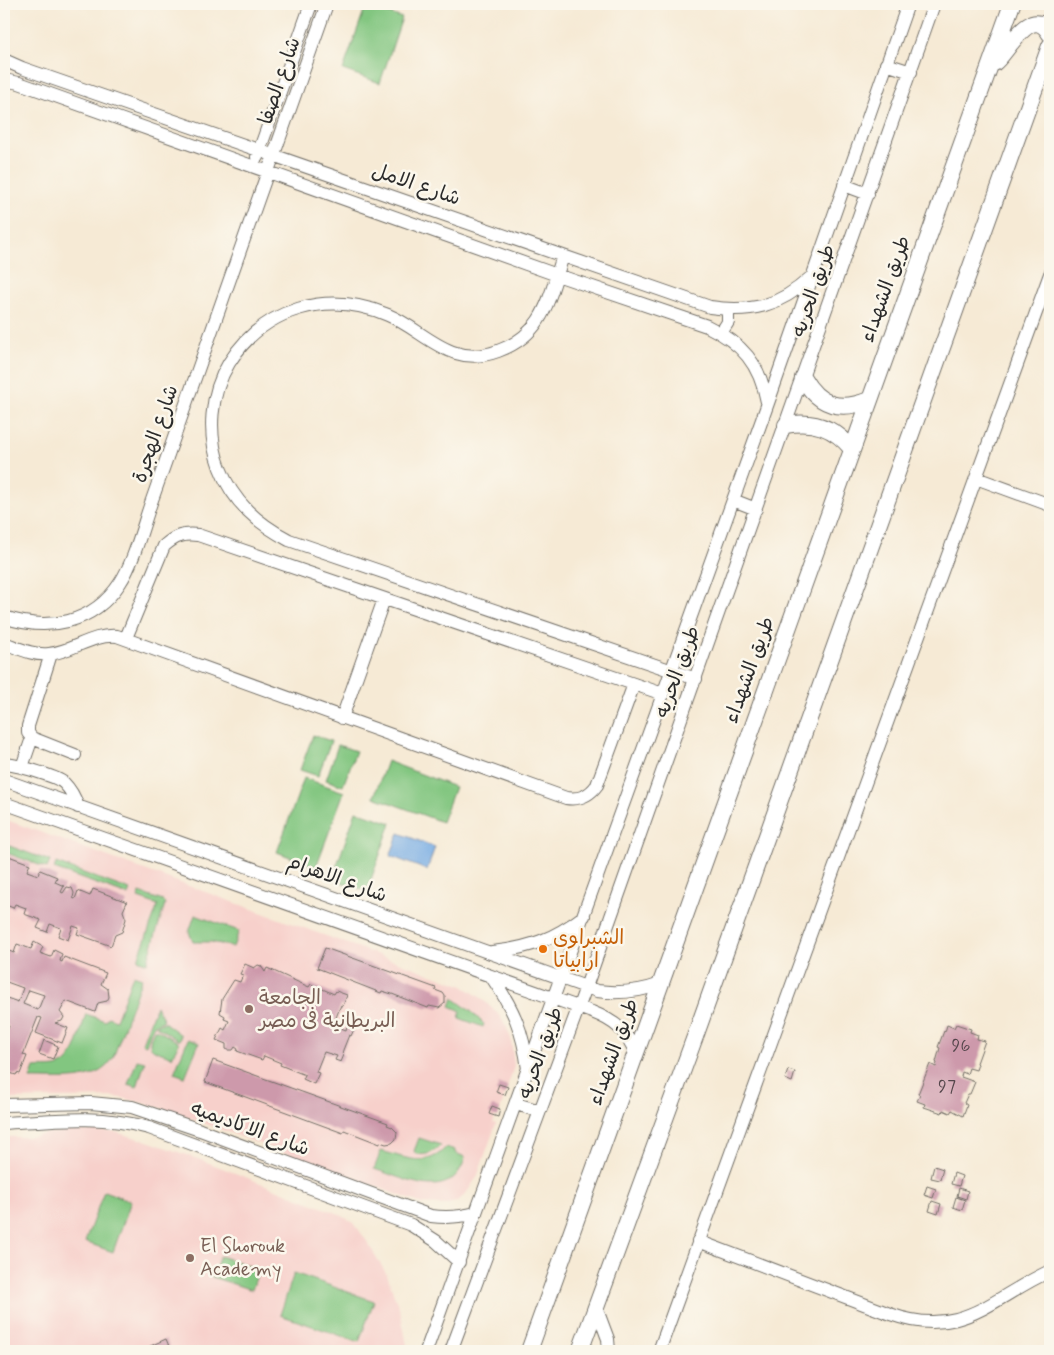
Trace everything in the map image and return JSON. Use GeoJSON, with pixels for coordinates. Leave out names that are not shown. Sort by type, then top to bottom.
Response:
{"type":"FeatureCollection","features":[{"type":"Feature","properties":{"kind":"main road","name":"طريق الشهداء"},"geometry":{"type":"LineString","coordinates":[[529,1351],[1012,4]]}},
{"type":"Feature","properties":{"kind":"main road"},"geometry":{"type":"LineString","coordinates":[[989,65],[1000,59],[1024,27],[1037,24],[1043,26],[1050,34]]}},
{"type":"Feature","properties":{"kind":"main road"},"geometry":{"type":"LineString","coordinates":[[580,1351],[693,1044],[1050,46]]}},
{"type":"Feature","properties":{"kind":"main road"},"geometry":{"type":"LineString","coordinates":[[803,378],[809,390],[819,399],[831,404],[844,407],[857,405],[869,400]]}},
{"type":"Feature","properties":{"kind":"main road"},"geometry":{"type":"LineString","coordinates":[[786,425],[810,423],[823,426],[839,435],[852,448]]}},
{"type":"Feature","properties":{"kind":"street","name":"شارع الصفا"},"geometry":{"type":"LineString","coordinates":[[254,166],[311,4]]}},
{"type":"Feature","properties":{"kind":"street","name":"شارع الصفا"},"geometry":{"type":"LineString","coordinates":[[268,172],[327,4]]}},
{"type":"Feature","properties":{"kind":"street","name":"طريق الحريه"},"geometry":{"type":"LineString","coordinates":[[426,1351],[562,979],[768,403],[908,4]]}},
{"type":"Feature","properties":{"kind":"street","name":"طريق الحريه"},"geometry":{"type":"LineString","coordinates":[[451,1351],[586,987],[934,4]]}},
{"type":"Feature","properties":{"kind":"street","name":"شارع الامل"},"geometry":{"type":"LineString","coordinates":[[4,60],[22,68],[710,307],[728,310],[747,309],[774,302],[798,289],[812,276]]}},
{"type":"Feature","properties":{"kind":"street"},"geometry":{"type":"LineString","coordinates":[[886,64],[911,72]]}},
{"type":"Feature","properties":{"kind":"street","name":"شارع الامل"},"geometry":{"type":"LineString","coordinates":[[4,80],[28,86],[557,275],[707,326],[722,333],[748,355],[758,370],[768,403]]}},
{"type":"Feature","properties":{"kind":"street","name":"شارع الهجرة"},"geometry":{"type":"LineString","coordinates":[[4,617],[36,625],[56,624],[75,619],[93,610],[108,598],[121,582],[136,546],[268,172]]}},
{"type":"Feature","properties":{"kind":"street"},"geometry":{"type":"LineString","coordinates":[[844,186],[868,194]]}},
{"type":"Feature","properties":{"kind":"street"},"geometry":{"type":"LineString","coordinates":[[564,256],[542,316],[530,332],[514,344],[497,352],[477,355],[458,353],[439,347],[389,316],[352,304],[310,305],[289,312],[269,322],[251,335],[236,352],[224,371],[216,392],[212,414],[212,437],[216,459],[228,486],[236,499],[251,516],[269,530],[289,540],[696,679]]}},
{"type":"Feature","properties":{"kind":"street"},"geometry":{"type":"LineString","coordinates":[[659,1351],[1050,274]]}},
{"type":"Feature","properties":{"kind":"street"},"geometry":{"type":"LineString","coordinates":[[722,333],[728,322],[728,310]]}},
{"type":"Feature","properties":{"kind":"street"},"geometry":{"type":"LineString","coordinates":[[976,478],[1050,505]]}},
{"type":"Feature","properties":{"kind":"street"},"geometry":{"type":"LineString","coordinates":[[733,500],[756,509]]}},
{"type":"Feature","properties":{"kind":"street"},"geometry":{"type":"LineString","coordinates":[[126,638],[164,546],[171,539],[179,535],[189,534],[198,535],[663,694]]}},
{"type":"Feature","properties":{"kind":"street"},"geometry":{"type":"LineString","coordinates":[[342,718],[384,599]]}},
{"type":"Feature","properties":{"kind":"street"},"geometry":{"type":"LineString","coordinates":[[4,643],[35,654],[51,654],[100,636],[126,638],[342,718],[566,798],[575,799],[584,797],[592,792],[597,785],[634,684]]}},
{"type":"Feature","properties":{"kind":"street"},"geometry":{"type":"LineString","coordinates":[[51,654],[28,726],[28,733],[32,738],[75,755]]}},
{"type":"Feature","properties":{"kind":"street"},"geometry":{"type":"LineString","coordinates":[[22,767],[32,738]]}},
{"type":"Feature","properties":{"kind":"street"},"geometry":{"type":"LineString","coordinates":[[4,764],[12,764],[61,780],[72,794],[78,807]]}},
{"type":"Feature","properties":{"kind":"street","name":"شارع الاهرام"},"geometry":{"type":"LineString","coordinates":[[4,780],[597,991],[630,993],[661,984]]}},
{"type":"Feature","properties":{"kind":"street","name":"شارع الاهرام"},"geometry":{"type":"LineString","coordinates":[[4,803],[607,1018],[620,1027],[630,1040],[636,1054]]}},
{"type":"Feature","properties":{"kind":"street"},"geometry":{"type":"LineString","coordinates":[[489,953],[515,950],[540,943],[563,932],[584,916]]}},
{"type":"Feature","properties":{"kind":"street"},"geometry":{"type":"LineString","coordinates":[[438,957],[445,937]]}},
{"type":"Feature","properties":{"kind":"street"},"geometry":{"type":"LineString","coordinates":[[457,963],[463,944]]}},
{"type":"Feature","properties":{"kind":"street"},"geometry":{"type":"LineString","coordinates":[[490,976],[506,998],[517,1020],[525,1045],[529,1070]]}},
{"type":"Feature","properties":{"kind":"street","name":"شارع الاكاديميه"},"geometry":{"type":"LineString","coordinates":[[4,1105],[112,1104],[152,1113],[431,1216],[446,1218],[462,1217],[476,1213]]}},
{"type":"Feature","properties":{"kind":"street"},"geometry":{"type":"LineString","coordinates":[[516,1104],[540,1112]]}},
{"type":"Feature","properties":{"kind":"street","name":"شارع الاكاديميه"},"geometry":{"type":"LineString","coordinates":[[4,1123],[110,1119],[130,1122],[411,1225],[436,1242],[459,1262]]}},
{"type":"Feature","properties":{"kind":"street"},"geometry":{"type":"LineString","coordinates":[[197,1146],[200,1130]]}},
{"type":"Feature","properties":{"kind":"street"},"geometry":{"type":"LineString","coordinates":[[698,1241],[906,1320],[923,1323],[950,1321],[969,1316],[1050,1271]]}},
{"type":"Feature","properties":{"kind":"street"},"geometry":{"type":"LineString","coordinates":[[596,1307],[608,1339],[609,1351]]}},
{"type":"Feature","properties":{"kind":"shaded area","name":"الجامعة البريطانية فى مصر"},"geometry":{"type":"Polygon","coordinates":[[[4,819],[461,985],[480,997],[498,1014],[506,1026],[511,1039],[514,1066],[498,1117],[495,1116],[493,1123],[496,1124],[477,1177],[465,1195],[456,1202],[443,1205],[423,1204],[174,1112],[128,1099],[115,1097],[4,1099],[4,819]]]}},
{"type":"Feature","properties":{"kind":"shaded area","name":"El Shorouk Academy"},"geometry":{"type":"Polygon","coordinates":[[[78,1130],[115,1132],[147,1141],[212,1164],[339,1214],[354,1223],[387,1275],[401,1314],[408,1351],[4,1351],[4,1137],[32,1137],[48,1133],[78,1130]]]}},
{"type":"Feature","properties":{"kind":"green space"},"geometry":{"type":"Polygon","coordinates":[[[366,5],[402,18],[380,83],[343,70],[366,5]]]}},
{"type":"Feature","properties":{"kind":"green space"},"geometry":{"type":"Polygon","coordinates":[[[313,735],[331,741],[318,776],[300,770],[313,735]]]}},
{"type":"Feature","properties":{"kind":"green space"},"geometry":{"type":"Polygon","coordinates":[[[338,745],[356,751],[343,786],[326,780],[338,745]]]}},
{"type":"Feature","properties":{"kind":"green space"},"geometry":{"type":"Polygon","coordinates":[[[387,761],[455,787],[442,822],[374,797],[387,761]]]}},
{"type":"Feature","properties":{"kind":"green space"},"geometry":{"type":"Polygon","coordinates":[[[304,778],[344,792],[316,867],[277,852],[304,778]]]}},
{"type":"Feature","properties":{"kind":"green space"},"geometry":{"type":"Polygon","coordinates":[[[356,811],[391,823],[367,891],[332,879],[356,811]]]}},
{"type":"Feature","properties":{"kind":"green space"},"geometry":{"type":"Polygon","coordinates":[[[4,844],[50,861],[47,868],[4,852],[4,844]]]}},
{"type":"Feature","properties":{"kind":"green space"},"geometry":{"type":"Polygon","coordinates":[[[56,863],[130,890],[128,895],[54,869],[56,863]]]}},
{"type":"Feature","properties":{"kind":"green space"},"geometry":{"type":"Polygon","coordinates":[[[140,893],[163,901],[165,904],[147,963],[138,959],[158,905],[138,898],[140,893]]]}},
{"type":"Feature","properties":{"kind":"green space"},"geometry":{"type":"Polygon","coordinates":[[[195,915],[239,931],[233,947],[211,942],[193,942],[189,932],[195,915]]]}},
{"type":"Feature","properties":{"kind":"green space"},"geometry":{"type":"Polygon","coordinates":[[[133,975],[142,978],[113,1058],[106,1067],[87,1077],[76,1079],[30,1079],[34,1068],[56,1067],[67,1062],[80,1035],[86,1014],[105,1021],[108,1017],[116,1020],[133,975]]]}},
{"type":"Feature","properties":{"kind":"green space"},"geometry":{"type":"Polygon","coordinates":[[[453,998],[472,1012],[484,1024],[483,1027],[459,1018],[461,1011],[450,1006],[453,998]]]}},
{"type":"Feature","properties":{"kind":"green space"},"geometry":{"type":"Polygon","coordinates":[[[156,1006],[164,1020],[153,1026],[146,1045],[142,1043],[156,1006]]]}},
{"type":"Feature","properties":{"kind":"green space"},"geometry":{"type":"Polygon","coordinates":[[[164,1022],[181,1035],[179,1041],[156,1026],[164,1022]]]}},
{"type":"Feature","properties":{"kind":"green space"},"geometry":{"type":"Polygon","coordinates":[[[154,1030],[158,1030],[179,1043],[172,1057],[156,1051],[151,1046],[150,1042],[154,1030]]]}},
{"type":"Feature","properties":{"kind":"green space"},"geometry":{"type":"Polygon","coordinates":[[[188,1039],[199,1043],[185,1077],[174,1073],[188,1039]]]}},
{"type":"Feature","properties":{"kind":"green space"},"geometry":{"type":"Polygon","coordinates":[[[137,1060],[145,1062],[137,1087],[128,1084],[137,1060]]]}},
{"type":"Feature","properties":{"kind":"green space"},"geometry":{"type":"Polygon","coordinates":[[[419,1138],[441,1145],[430,1153],[416,1154],[414,1151],[419,1138]]]}},
{"type":"Feature","properties":{"kind":"green space"},"geometry":{"type":"Polygon","coordinates":[[[446,1147],[455,1150],[455,1153],[463,1156],[465,1159],[458,1173],[449,1181],[438,1185],[413,1182],[374,1169],[381,1151],[415,1160],[423,1160],[439,1154],[446,1147]]]}},
{"type":"Feature","properties":{"kind":"green space"},"geometry":{"type":"Polygon","coordinates":[[[104,1191],[131,1201],[113,1252],[85,1242],[104,1191]]]}},
{"type":"Feature","properties":{"kind":"green space"},"geometry":{"type":"Polygon","coordinates":[[[220,1256],[259,1269],[252,1290],[212,1277],[220,1256]]]}},
{"type":"Feature","properties":{"kind":"green space"},"geometry":{"type":"Polygon","coordinates":[[[294,1273],[374,1301],[359,1342],[280,1315],[294,1273]]]}},
{"type":"Feature","properties":{"kind":"water"},"geometry":{"type":"Polygon","coordinates":[[[399,833],[435,847],[427,870],[390,856],[399,833]]]}},
{"type":"Feature","properties":{"kind":"building"},"geometry":{"type":"Polygon","coordinates":[[[6,855],[30,864],[27,871],[38,875],[40,870],[57,877],[55,882],[64,886],[61,892],[63,893],[67,887],[72,888],[73,898],[75,899],[78,891],[90,896],[93,889],[127,902],[123,911],[126,919],[122,932],[115,935],[111,946],[77,934],[79,928],[73,926],[68,940],[58,936],[61,928],[50,924],[47,932],[37,928],[41,920],[24,914],[26,908],[15,904],[13,908],[4,904],[4,862],[6,855]]]}},
{"type":"Feature","properties":{"kind":"building"},"geometry":{"type":"Polygon","coordinates":[[[34,942],[43,947],[40,953],[51,957],[54,950],[62,954],[60,961],[62,962],[64,957],[106,973],[101,984],[108,989],[109,997],[107,1001],[98,1003],[95,1012],[66,1001],[60,1012],[64,1017],[62,1021],[55,1023],[68,1028],[62,1043],[36,1033],[42,1018],[38,1017],[23,1055],[27,1056],[20,1074],[17,1073],[16,1075],[4,1071],[4,1038],[9,1026],[4,1024],[4,997],[18,1002],[23,988],[4,981],[4,949],[14,953],[17,944],[31,949],[34,942]],[[29,990],[23,1004],[38,1010],[44,995],[29,990]]]}},
{"type":"Feature","properties":{"kind":"building"},"geometry":{"type":"Polygon","coordinates":[[[325,948],[436,988],[435,990],[443,993],[445,996],[445,1003],[439,1008],[429,1006],[428,1008],[392,994],[382,991],[381,993],[317,968],[325,948]]]}},
{"type":"Feature","properties":{"kind":"building"},"geometry":{"type":"Polygon","coordinates":[[[245,964],[254,968],[258,965],[261,966],[265,972],[267,968],[309,987],[311,984],[334,994],[336,991],[347,995],[333,1025],[346,1030],[347,1026],[354,1029],[351,1036],[349,1035],[343,1050],[342,1054],[344,1055],[341,1062],[335,1060],[337,1056],[324,1052],[316,1072],[319,1073],[314,1084],[303,1079],[305,1075],[280,1065],[281,1063],[264,1056],[262,1060],[237,1051],[238,1049],[235,1047],[233,1050],[228,1050],[226,1049],[226,1044],[216,1040],[222,1028],[225,1030],[229,1021],[224,1019],[225,1016],[220,1013],[222,999],[234,980],[240,982],[243,975],[240,974],[245,964]]]}},
{"type":"Feature","properties":{"kind":"building"},"geometry":{"type":"Polygon","coordinates":[[[956,1024],[971,1029],[970,1032],[978,1035],[977,1039],[985,1041],[976,1070],[969,1068],[967,1074],[962,1072],[961,1077],[975,1082],[964,1103],[967,1105],[963,1116],[952,1110],[950,1113],[943,1110],[942,1113],[924,1107],[925,1104],[917,1101],[930,1064],[936,1067],[940,1048],[938,1047],[947,1025],[954,1028],[956,1024]]]}},
{"type":"Feature","properties":{"kind":"building"},"geometry":{"type":"Polygon","coordinates":[[[44,1040],[58,1046],[53,1059],[39,1054],[44,1040]]]}},
{"type":"Feature","properties":{"kind":"building"},"geometry":{"type":"Polygon","coordinates":[[[213,1060],[388,1123],[387,1125],[397,1132],[396,1139],[392,1143],[380,1142],[380,1144],[344,1130],[343,1133],[205,1082],[213,1060]]]}},
{"type":"Feature","properties":{"kind":"building"},"geometry":{"type":"Polygon","coordinates":[[[788,1070],[795,1072],[792,1082],[785,1079],[788,1070]]]}},
{"type":"Feature","properties":{"kind":"building"},"geometry":{"type":"Polygon","coordinates":[[[499,1084],[508,1087],[505,1095],[496,1092],[499,1084]]]}},
{"type":"Feature","properties":{"kind":"building"},"geometry":{"type":"Polygon","coordinates":[[[492,1106],[500,1109],[498,1117],[489,1114],[492,1106]]]}},
{"type":"Feature","properties":{"kind":"building"},"geometry":{"type":"Polygon","coordinates":[[[934,1166],[943,1169],[940,1180],[931,1178],[934,1166]]]}},
{"type":"Feature","properties":{"kind":"building"},"geometry":{"type":"Polygon","coordinates":[[[954,1173],[962,1176],[959,1186],[951,1184],[954,1173]]]}},
{"type":"Feature","properties":{"kind":"building"},"geometry":{"type":"Polygon","coordinates":[[[927,1186],[936,1189],[933,1198],[924,1195],[927,1186]]]}},
{"type":"Feature","properties":{"kind":"building"},"geometry":{"type":"Polygon","coordinates":[[[959,1188],[968,1191],[966,1199],[957,1196],[959,1188]]]}},
{"type":"Feature","properties":{"kind":"building"},"geometry":{"type":"Polygon","coordinates":[[[956,1197],[965,1200],[962,1210],[953,1207],[956,1197]]]}},
{"type":"Feature","properties":{"kind":"building"},"geometry":{"type":"Polygon","coordinates":[[[932,1201],[941,1204],[938,1214],[929,1211],[932,1201]]]}},
{"type":"Feature","properties":{"kind":"building"},"geometry":{"type":"Polygon","coordinates":[[[166,1339],[171,1351],[139,1351],[166,1339]]]}},
{"type":"Feature","properties":{"kind":"place","name":"الشبراوى ارابياتا"},"geometry":{"type":"Point","coordinates":[543,949]}},
{"type":"Feature","properties":{"kind":"place","name":"الجامعة البريطانية فى مصر"},"geometry":{"type":"Point","coordinates":[249,1009]}},
{"type":"Feature","properties":{"kind":"place","name":"El Shorouk Academy"},"geometry":{"type":"Point","coordinates":[190,1258]}}]}
